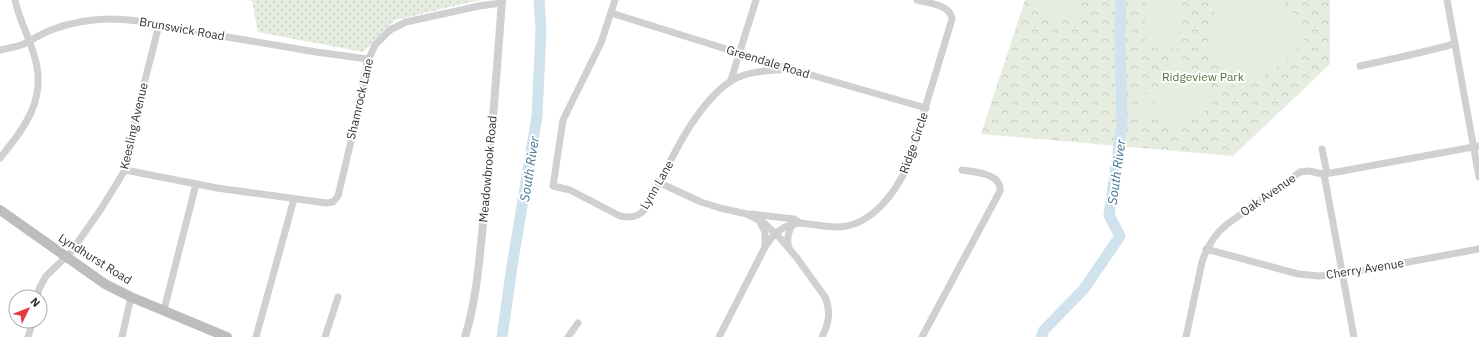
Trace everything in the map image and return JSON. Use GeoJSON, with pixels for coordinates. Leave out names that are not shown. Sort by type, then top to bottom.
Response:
{"type":"FeatureCollection","features":[{"type":"Feature","properties":{"kind":"main road","name":"Lyndhurst Road"},"geometry":{"type":"LineString","coordinates":[[0,210],[105,284],[131,297],[227,337]]}},
{"type":"Feature","properties":{"kind":"street"},"geometry":{"type":"LineString","coordinates":[[0,158],[25,125],[36,102],[38,91],[38,75],[34,55],[17,10],[15,0]]}},
{"type":"Feature","properties":{"kind":"street"},"geometry":{"type":"LineString","coordinates":[[611,13],[615,0]]}},
{"type":"Feature","properties":{"kind":"street","name":"Lynn Lane"},"geometry":{"type":"LineString","coordinates":[[731,80],[756,0]]}},
{"type":"Feature","properties":{"kind":"street","name":"Ridge Circle"},"geometry":{"type":"LineString","coordinates":[[747,214],[761,214],[794,219],[797,223],[843,227],[858,222],[889,198],[908,165],[952,19],[951,14],[946,9],[917,0]]}},
{"type":"Feature","properties":{"kind":"street"},"geometry":{"type":"LineString","coordinates":[[1447,0],[1454,43],[1476,146],[1479,177]]}},
{"type":"Feature","properties":{"kind":"street","name":"Shamrock Lane"},"geometry":{"type":"LineString","coordinates":[[294,199],[329,203],[336,200],[352,137],[368,59],[371,51],[380,39],[406,22],[502,2]]}},
{"type":"Feature","properties":{"kind":"street","name":"Meadowbrook Road"},"geometry":{"type":"LineString","coordinates":[[465,337],[478,275],[492,133],[502,2]]}},
{"type":"Feature","properties":{"kind":"street","name":"Greendale Road"},"geometry":{"type":"LineString","coordinates":[[611,13],[790,69],[926,108]]}},
{"type":"Feature","properties":{"kind":"street","name":"Lynn Lane"},"geometry":{"type":"LineString","coordinates":[[611,13],[594,60],[563,120],[553,186],[570,190],[620,216],[630,218],[645,210],[688,129],[709,100],[731,80],[767,70],[790,69]]}},
{"type":"Feature","properties":{"kind":"street","name":"Brunswick Road"},"geometry":{"type":"LineString","coordinates":[[0,50],[20,45],[41,34],[67,24],[96,19],[123,18],[316,52],[368,59]]}},
{"type":"Feature","properties":{"kind":"street","name":"Keesling Avenue"},"geometry":{"type":"LineString","coordinates":[[39,289],[46,276],[71,252],[93,222],[125,170],[158,25]]}},
{"type":"Feature","properties":{"kind":"street"},"geometry":{"type":"LineString","coordinates":[[1360,66],[1448,46],[1454,43]]}},
{"type":"Feature","properties":{"kind":"street","name":"Oak Avenue"},"geometry":{"type":"LineString","coordinates":[[1186,337],[1202,262],[1206,249],[1218,231],[1295,176],[1303,171],[1326,173],[1476,146]]}},
{"type":"Feature","properties":{"kind":"street"},"geometry":{"type":"LineString","coordinates":[[1322,149],[1354,337]]}},
{"type":"Feature","properties":{"kind":"street"},"geometry":{"type":"LineString","coordinates":[[125,170],[196,184],[294,199],[256,337]]}},
{"type":"Feature","properties":{"kind":"street"},"geometry":{"type":"LineString","coordinates":[[922,337],[1000,191],[1000,186],[990,176],[962,170]]}},
{"type":"Feature","properties":{"kind":"street","name":"Ridge Circle"},"geometry":{"type":"LineString","coordinates":[[660,183],[714,206],[747,214],[758,219],[776,234],[823,294],[828,304],[828,321],[822,337]]}},
{"type":"Feature","properties":{"kind":"street"},"geometry":{"type":"LineString","coordinates":[[164,310],[196,184]]}},
{"type":"Feature","properties":{"kind":"street"},"geometry":{"type":"LineString","coordinates":[[758,219],[764,232],[766,241],[765,248]]}},
{"type":"Feature","properties":{"kind":"street"},"geometry":{"type":"LineString","coordinates":[[719,337],[765,248],[783,228],[797,223]]}},
{"type":"Feature","properties":{"kind":"street"},"geometry":{"type":"LineString","coordinates":[[790,250],[787,242],[788,234],[797,223]]}},
{"type":"Feature","properties":{"kind":"street"},"geometry":{"type":"LineString","coordinates":[[765,248],[776,243],[784,243]]}},
{"type":"Feature","properties":{"kind":"street","name":"Cherry Avenue"},"geometry":{"type":"LineString","coordinates":[[1206,249],[1298,274],[1319,276],[1344,274],[1479,250]]}},
{"type":"Feature","properties":{"kind":"street"},"geometry":{"type":"LineString","coordinates":[[122,337],[131,297]]}},
{"type":"Feature","properties":{"kind":"street"},"geometry":{"type":"LineString","coordinates":[[325,337],[338,297]]}},
{"type":"Feature","properties":{"kind":"street"},"geometry":{"type":"LineString","coordinates":[[568,337],[578,323]]}},
{"type":"Feature","properties":{"kind":"green space"},"geometry":{"type":"Polygon","coordinates":[[[247,0],[480,0],[395,20],[363,52],[258,32],[252,1],[247,0]]]}},
{"type":"Feature","properties":{"kind":"green space","name":"Ridgeview Park"},"geometry":{"type":"Polygon","coordinates":[[[1025,0],[1330,0],[1330,64],[1233,156],[981,134],[1025,0]]]}},
{"type":"Feature","properties":{"kind":"green space"},"geometry":{"type":"Polygon","coordinates":[[[1038,0],[1081,0],[1082,18],[1038,19],[1038,0]]]}},
{"type":"Feature","properties":{"kind":"green space"},"geometry":{"type":"Polygon","coordinates":[[[1146,0],[1178,0],[1178,49],[1145,48],[1146,0]]]}},
{"type":"Feature","properties":{"kind":"green space"},"geometry":{"type":"Polygon","coordinates":[[[1220,0],[1282,0],[1297,20],[1304,36],[1304,42],[1292,55],[1242,93],[1225,79],[1211,56],[1208,37],[1210,21],[1220,0]]]}},
{"type":"Feature","properties":{"kind":"green space"},"geometry":{"type":"Polygon","coordinates":[[[1181,57],[1210,89],[1212,99],[1209,106],[1201,115],[1163,127],[1156,115],[1155,99],[1160,80],[1166,68],[1181,57]]]}},
{"type":"Feature","properties":{"kind":"green space"},"geometry":{"type":"Polygon","coordinates":[[[1141,93],[1154,94],[1152,119],[1138,117],[1141,93]]]}},
{"type":"Feature","properties":{"kind":"waterway","name":"South River"},"geometry":{"type":"LineString","coordinates":[[502,337],[512,266],[537,116],[541,30],[539,0]]}},
{"type":"Feature","properties":{"kind":"waterway","name":"South River"},"geometry":{"type":"LineString","coordinates":[[1041,337],[1044,330],[1084,289],[1120,236],[1109,215],[1122,125],[1120,34],[1121,0]]}}]}
